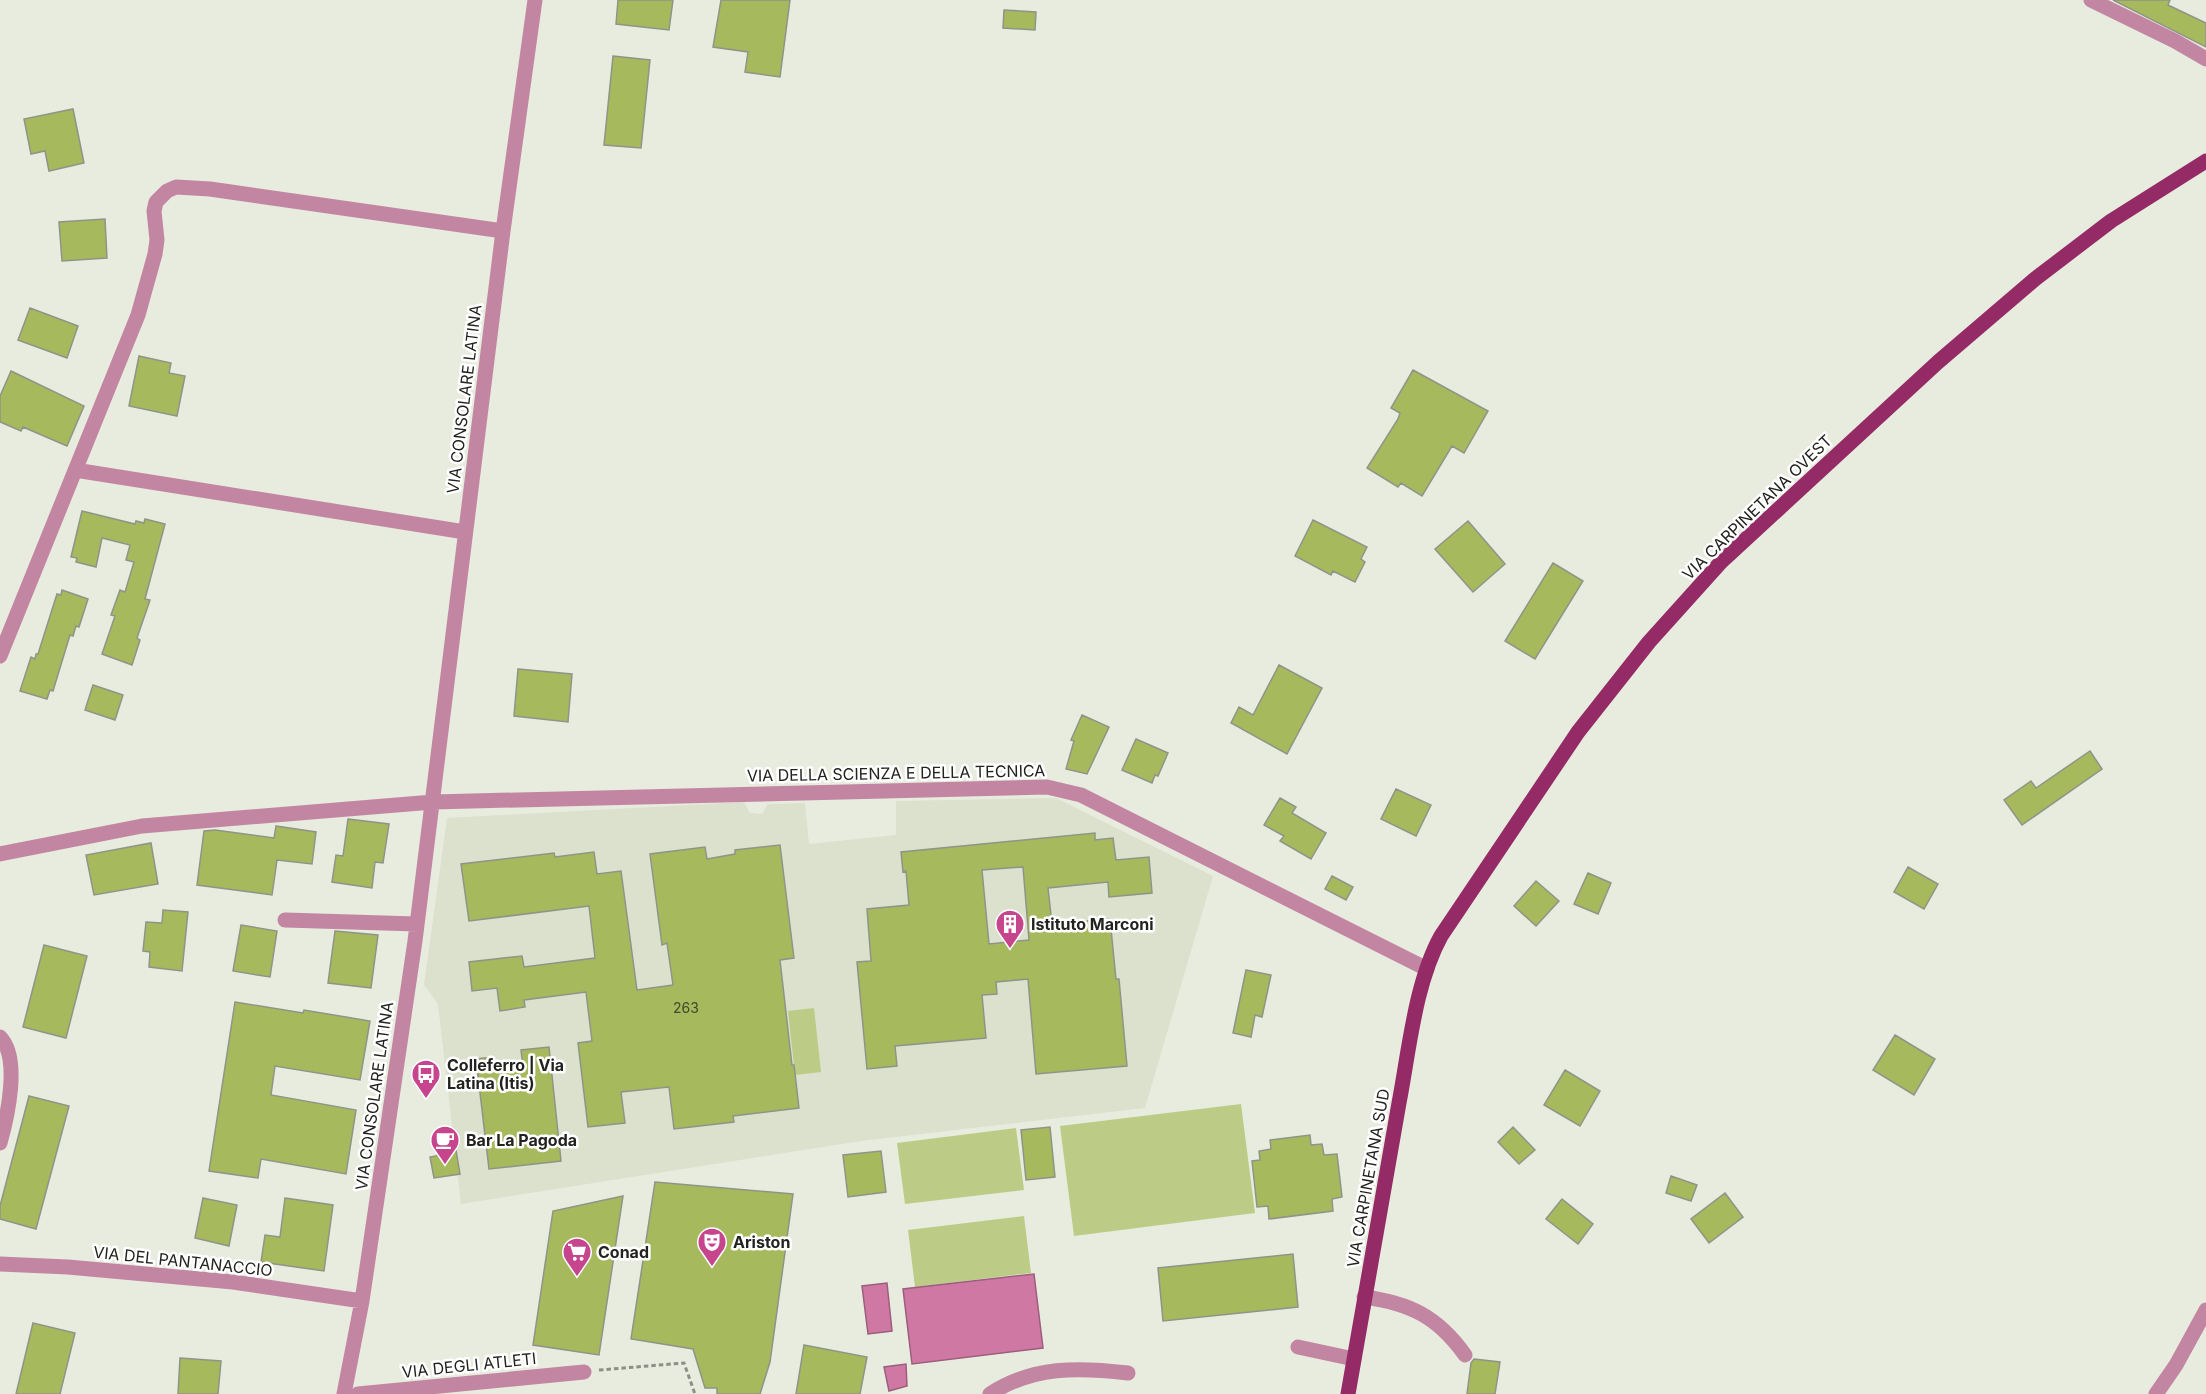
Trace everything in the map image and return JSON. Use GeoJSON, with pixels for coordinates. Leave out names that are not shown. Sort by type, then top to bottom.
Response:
{"type":"FeatureCollection","features":[{"type":"Feature","properties":{"kind":"main road","name":"VIA CARPINETANA OVEST"},"geometry":{"type":"LineString","coordinates":[[1427,969],[1441,936],[1569,744],[1631,663],[1715,568],[1938,362],[2034,279],[2111,221],[2206,161]]}},
{"type":"Feature","properties":{"kind":"main road","name":"VIA CARPINETANA SUD"},"geometry":{"type":"LineString","coordinates":[[1348,1394],[1405,1074],[1427,969]]}},
{"type":"Feature","properties":{"kind":"street","name":"VIA CONSOLARE LATINA"},"geometry":{"type":"LineString","coordinates":[[344,1394],[362,1301],[415,941],[503,231],[535,0]]}},
{"type":"Feature","properties":{"kind":"street"},"geometry":{"type":"LineString","coordinates":[[2091,0],[2206,58]]}},
{"type":"Feature","properties":{"kind":"street"},"geometry":{"type":"LineString","coordinates":[[0,656],[138,315],[147,289],[157,240],[154,211],[156,202],[167,191],[176,188],[210,189],[503,231]]}},
{"type":"Feature","properties":{"kind":"street"},"geometry":{"type":"LineString","coordinates":[[75,470],[465,532]]}},
{"type":"Feature","properties":{"kind":"street","name":"VIA DELLA SCIENZA E DELLA TECNICA"},"geometry":{"type":"LineString","coordinates":[[433,802],[1032,786],[1072,791],[1427,969]]}},
{"type":"Feature","properties":{"kind":"street"},"geometry":{"type":"LineString","coordinates":[[0,854],[142,826],[433,802]]}},
{"type":"Feature","properties":{"kind":"street"},"geometry":{"type":"LineString","coordinates":[[285,920],[417,924]]}},
{"type":"Feature","properties":{"kind":"street"},"geometry":{"type":"LineString","coordinates":[[0,1037],[6,1046],[12,1086],[11,1102],[0,1143]]}},
{"type":"Feature","properties":{"kind":"street","name":"VIA DEL PANTANACCIO"},"geometry":{"type":"LineString","coordinates":[[0,1264],[68,1267],[233,1282],[362,1301]]}},
{"type":"Feature","properties":{"kind":"street"},"geometry":{"type":"LineString","coordinates":[[1364,1297],[1401,1305],[1429,1318],[1449,1335],[1465,1355]]}},
{"type":"Feature","properties":{"kind":"street"},"geometry":{"type":"LineString","coordinates":[[2156,1394],[2176,1365],[2206,1310]]}},
{"type":"Feature","properties":{"kind":"street"},"geometry":{"type":"LineString","coordinates":[[1298,1347],[1354,1359]]}},
{"type":"Feature","properties":{"kind":"street"},"geometry":{"type":"LineString","coordinates":[[990,1394],[1006,1383],[1028,1375],[1052,1371],[1128,1373]]}},
{"type":"Feature","properties":{"kind":"street","name":"VIA DEGLI ATLETI"},"geometry":{"type":"LineString","coordinates":[[358,1394],[584,1372]]}},
{"type":"Feature","properties":{"kind":"path"},"geometry":{"type":"LineString","coordinates":[[584,1372],[684,1363],[695,1394]]}},
{"type":"Feature","properties":{"kind":"shaded area"},"geometry":{"type":"Polygon","coordinates":[[[1056,798],[1213,876],[1145,1108],[861,1141],[461,1204],[438,1004],[424,985],[447,818],[744,802],[750,813],[762,814],[768,804],[805,803],[809,844],[896,835],[896,801],[1056,798]]]}},
{"type":"Feature","properties":{"kind":"shaded area"},"geometry":{"type":"Polygon","coordinates":[[[1034,1274],[1043,1348],[912,1364],[903,1289],[1034,1274]]]}},
{"type":"Feature","properties":{"kind":"shaded area"},"geometry":{"type":"Polygon","coordinates":[[[887,1283],[892,1331],[868,1334],[862,1286],[887,1283]]]}},
{"type":"Feature","properties":{"kind":"shaded area"},"geometry":{"type":"Polygon","coordinates":[[[906,1364],[907,1386],[889,1391],[884,1367],[906,1364]]]}},
{"type":"Feature","properties":{"kind":"green space"},"geometry":{"type":"Polygon","coordinates":[[[814,1008],[821,1072],[795,1075],[788,1011],[814,1008]]]}},
{"type":"Feature","properties":{"kind":"green space"},"geometry":{"type":"Polygon","coordinates":[[[1241,1104],[1255,1213],[1074,1236],[1060,1126],[1241,1104]]]}},
{"type":"Feature","properties":{"kind":"green space"},"geometry":{"type":"Polygon","coordinates":[[[1016,1128],[1024,1190],[905,1204],[897,1143],[1016,1128]]]}},
{"type":"Feature","properties":{"kind":"green space"},"geometry":{"type":"Polygon","coordinates":[[[1024,1216],[1031,1273],[915,1287],[908,1230],[1024,1216]]]}},
{"type":"Feature","properties":{"kind":"building"},"geometry":{"type":"Polygon","coordinates":[[[618,0],[673,0],[669,30],[616,24],[618,0]]]}},
{"type":"Feature","properties":{"kind":"building"},"geometry":{"type":"Polygon","coordinates":[[[721,0],[790,0],[780,77],[745,72],[748,52],[713,47],[721,0]]]}},
{"type":"Feature","properties":{"kind":"building"},"geometry":{"type":"Polygon","coordinates":[[[2113,0],[2170,0],[2168,5],[2206,23],[2206,47],[2113,0]]]}},
{"type":"Feature","properties":{"kind":"building"},"geometry":{"type":"Polygon","coordinates":[[[1004,10],[1036,12],[1035,30],[1003,28],[1004,10]]]}},
{"type":"Feature","properties":{"kind":"building"},"geometry":{"type":"Polygon","coordinates":[[[613,56],[650,60],[641,148],[604,145],[613,56]]]}},
{"type":"Feature","properties":{"kind":"building"},"geometry":{"type":"Polygon","coordinates":[[[73,109],[84,163],[49,171],[45,151],[31,154],[24,119],[73,109]]]}},
{"type":"Feature","properties":{"kind":"building"},"geometry":{"type":"Polygon","coordinates":[[[105,219],[107,258],[62,261],[59,222],[105,219]]]}},
{"type":"Feature","properties":{"kind":"building"},"geometry":{"type":"Polygon","coordinates":[[[30,308],[78,326],[67,358],[18,340],[30,308]]]}},
{"type":"Feature","properties":{"kind":"building"},"geometry":{"type":"Polygon","coordinates":[[[139,356],[171,363],[169,373],[185,376],[177,416],[129,406],[139,356]]]}},
{"type":"Feature","properties":{"kind":"building"},"geometry":{"type":"Polygon","coordinates":[[[1413,370],[1488,411],[1464,453],[1452,446],[1422,496],[1401,483],[1398,487],[1367,468],[1398,419],[1400,413],[1391,408],[1413,370]]]}},
{"type":"Feature","properties":{"kind":"building"},"geometry":{"type":"Polygon","coordinates":[[[11,371],[84,406],[67,446],[23,427],[21,431],[0,422],[0,396],[11,371]]]}},
{"type":"Feature","properties":{"kind":"building"},"geometry":{"type":"Polygon","coordinates":[[[82,511],[135,524],[136,521],[144,523],[145,519],[165,524],[145,599],[150,600],[137,638],[140,640],[132,665],[102,654],[115,616],[111,615],[120,590],[125,592],[134,562],[126,560],[130,545],[102,538],[96,567],[76,562],[77,558],[71,557],[82,511]]]}},
{"type":"Feature","properties":{"kind":"building"},"geometry":{"type":"Polygon","coordinates":[[[1313,520],[1367,547],[1361,559],[1365,562],[1355,582],[1333,571],[1331,575],[1295,556],[1313,520]]]}},
{"type":"Feature","properties":{"kind":"building"},"geometry":{"type":"Polygon","coordinates":[[[1468,521],[1505,564],[1473,592],[1435,549],[1468,521]]]}},
{"type":"Feature","properties":{"kind":"building"},"geometry":{"type":"Polygon","coordinates":[[[1553,563],[1583,581],[1535,659],[1505,641],[1553,563]]]}},
{"type":"Feature","properties":{"kind":"building"},"geometry":{"type":"Polygon","coordinates":[[[62,590],[88,599],[79,627],[76,626],[73,636],[70,635],[53,691],[50,690],[47,699],[20,691],[31,657],[35,659],[38,654],[57,594],[61,595],[62,590]]]}},
{"type":"Feature","properties":{"kind":"building"},"geometry":{"type":"Polygon","coordinates":[[[1279,665],[1322,688],[1287,754],[1231,723],[1239,707],[1253,715],[1279,665]]]}},
{"type":"Feature","properties":{"kind":"building"},"geometry":{"type":"Polygon","coordinates":[[[518,669],[572,674],[568,722],[514,716],[518,669]]]}},
{"type":"Feature","properties":{"kind":"building"},"geometry":{"type":"Polygon","coordinates":[[[93,685],[123,695],[115,720],[85,710],[93,685]]]}},
{"type":"Feature","properties":{"kind":"building"},"geometry":{"type":"Polygon","coordinates":[[[1082,715],[1109,727],[1087,774],[1066,769],[1074,741],[1071,740],[1082,715]]]}},
{"type":"Feature","properties":{"kind":"building"},"geometry":{"type":"Polygon","coordinates":[[[1136,739],[1168,753],[1158,776],[1155,775],[1152,783],[1122,770],[1136,739]]]}},
{"type":"Feature","properties":{"kind":"building"},"geometry":{"type":"Polygon","coordinates":[[[2090,751],[2102,769],[2022,825],[2004,800],[2031,781],[2036,788],[2090,751]]]}},
{"type":"Feature","properties":{"kind":"building"},"geometry":{"type":"Polygon","coordinates":[[[1396,789],[1431,805],[1416,836],[1381,819],[1396,789]]]}},
{"type":"Feature","properties":{"kind":"building"},"geometry":{"type":"Polygon","coordinates":[[[1280,798],[1296,807],[1292,813],[1326,833],[1311,859],[1280,841],[1284,836],[1264,825],[1280,798]]]}},
{"type":"Feature","properties":{"kind":"building"},"geometry":{"type":"Polygon","coordinates":[[[348,819],[389,824],[383,863],[375,862],[372,888],[332,882],[336,855],[343,856],[348,819]]]}},
{"type":"Feature","properties":{"kind":"building"},"geometry":{"type":"Polygon","coordinates":[[[276,826],[316,832],[312,864],[277,860],[272,895],[197,885],[204,831],[215,830],[274,838],[276,826]]]}},
{"type":"Feature","properties":{"kind":"building","name":"Istituto Marconi"},"geometry":{"type":"Polygon","coordinates":[[[1095,833],[1095,840],[1113,838],[1116,860],[1149,857],[1152,893],[1109,897],[1108,882],[1048,888],[1052,924],[1110,919],[1116,979],[1119,979],[1127,1066],[1036,1074],[1028,979],[996,982],[997,994],[982,995],[986,1038],[895,1046],[897,1066],[867,1069],[857,962],[871,961],[867,909],[909,905],[906,871],[903,872],[901,852],[1095,833]],[[1023,867],[982,870],[989,944],[1029,940],[1023,867]]]}},
{"type":"Feature","properties":{"kind":"building"},"geometry":{"type":"Polygon","coordinates":[[[151,843],[158,884],[94,895],[86,855],[151,843]]]}},
{"type":"Feature","properties":{"kind":"building"},"geometry":{"type":"Polygon","coordinates":[[[780,845],[794,958],[780,960],[799,1108],[733,1116],[734,1122],[674,1129],[669,1087],[621,1092],[625,1123],[588,1127],[578,1043],[592,1041],[586,992],[524,1000],[525,1007],[500,1011],[497,988],[472,991],[469,962],[522,956],[524,967],[595,958],[589,906],[469,921],[461,864],[554,853],[555,857],[594,852],[597,874],[621,871],[637,990],[673,985],[667,943],[662,945],[650,854],[705,847],[707,859],[735,854],[735,850],[780,845]]]}},
{"type":"Feature","properties":{"kind":"building"},"geometry":{"type":"Polygon","coordinates":[[[1908,867],[1938,884],[1924,909],[1894,892],[1908,867]]]}},
{"type":"Feature","properties":{"kind":"building"},"geometry":{"type":"Polygon","coordinates":[[[1588,873],[1611,883],[1598,914],[1574,904],[1588,873]]]}},
{"type":"Feature","properties":{"kind":"building"},"geometry":{"type":"Polygon","coordinates":[[[1332,876],[1353,887],[1346,900],[1325,889],[1332,876]]]}},
{"type":"Feature","properties":{"kind":"building"},"geometry":{"type":"Polygon","coordinates":[[[1536,881],[1559,901],[1536,926],[1514,906],[1536,881]]]}},
{"type":"Feature","properties":{"kind":"building"},"geometry":{"type":"Polygon","coordinates":[[[163,910],[188,912],[182,971],[149,967],[150,952],[143,951],[146,922],[162,923],[163,910]]]}},
{"type":"Feature","properties":{"kind":"building"},"geometry":{"type":"Polygon","coordinates":[[[241,925],[277,931],[270,977],[233,971],[241,925]]]}},
{"type":"Feature","properties":{"kind":"building"},"geometry":{"type":"Polygon","coordinates":[[[335,931],[378,935],[371,988],[328,983],[335,931]]]}},
{"type":"Feature","properties":{"kind":"building"},"geometry":{"type":"Polygon","coordinates":[[[44,945],[87,956],[66,1038],[23,1027],[44,945]]]}},
{"type":"Feature","properties":{"kind":"building"},"geometry":{"type":"Polygon","coordinates":[[[1246,970],[1271,975],[1262,1017],[1255,1015],[1251,1037],[1233,1033],[1246,970]]]}},
{"type":"Feature","properties":{"kind":"building"},"geometry":{"type":"Polygon","coordinates":[[[235,1002],[370,1021],[360,1080],[275,1066],[271,1095],[356,1110],[346,1174],[261,1159],[258,1178],[209,1171],[235,1002]]]}},
{"type":"Feature","properties":{"kind":"building"},"geometry":{"type":"Polygon","coordinates":[[[1895,1035],[1935,1059],[1914,1095],[1873,1070],[1895,1035]]]}},
{"type":"Feature","properties":{"kind":"building"},"geometry":{"type":"Polygon","coordinates":[[[549,1047],[561,1161],[489,1169],[476,1059],[493,1057],[495,1070],[523,1067],[521,1050],[549,1047]]]}},
{"type":"Feature","properties":{"kind":"building"},"geometry":{"type":"Polygon","coordinates":[[[1565,1070],[1600,1091],[1580,1126],[1544,1105],[1565,1070]]]}},
{"type":"Feature","properties":{"kind":"building"},"geometry":{"type":"Polygon","coordinates":[[[29,1096],[69,1106],[36,1229],[0,1219],[0,1206],[29,1096]]]}},
{"type":"Feature","properties":{"kind":"building"},"geometry":{"type":"Polygon","coordinates":[[[1050,1127],[1055,1177],[1026,1180],[1021,1130],[1050,1127]]]}},
{"type":"Feature","properties":{"kind":"building"},"geometry":{"type":"Polygon","coordinates":[[[1513,1127],[1535,1150],[1519,1164],[1498,1142],[1513,1127]]]}},
{"type":"Feature","properties":{"kind":"building"},"geometry":{"type":"Polygon","coordinates":[[[1310,1135],[1311,1145],[1322,1144],[1324,1155],[1337,1154],[1342,1197],[1332,1199],[1333,1211],[1269,1219],[1268,1206],[1257,1207],[1252,1161],[1260,1160],[1259,1151],[1271,1149],[1270,1140],[1310,1135]]]}},
{"type":"Feature","properties":{"kind":"building","name":"Bar La Pagoda"},"geometry":{"type":"Polygon","coordinates":[[[456,1150],[460,1174],[434,1178],[430,1157],[441,1155],[440,1152],[456,1150]]]}},
{"type":"Feature","properties":{"kind":"building"},"geometry":{"type":"Polygon","coordinates":[[[881,1151],[886,1192],[848,1197],[843,1155],[881,1151]]]}},
{"type":"Feature","properties":{"kind":"building"},"geometry":{"type":"Polygon","coordinates":[[[1671,1176],[1697,1185],[1691,1201],[1666,1193],[1671,1176]]]}},
{"type":"Feature","properties":{"kind":"building","name":"Ariston"},"geometry":{"type":"Polygon","coordinates":[[[655,1182],[793,1194],[770,1362],[760,1394],[717,1394],[717,1388],[705,1388],[693,1349],[631,1339],[655,1182]]]}},
{"type":"Feature","properties":{"kind":"building"},"geometry":{"type":"Polygon","coordinates":[[[1725,1193],[1743,1217],[1709,1243],[1691,1219],[1725,1193]]]}},
{"type":"Feature","properties":{"kind":"building","name":"Conad"},"geometry":{"type":"Polygon","coordinates":[[[623,1196],[599,1355],[533,1345],[553,1211],[623,1196]]]}},
{"type":"Feature","properties":{"kind":"building"},"geometry":{"type":"Polygon","coordinates":[[[203,1198],[237,1205],[229,1246],[195,1238],[203,1198]]]}},
{"type":"Feature","properties":{"kind":"building"},"geometry":{"type":"Polygon","coordinates":[[[285,1198],[333,1205],[324,1271],[261,1262],[265,1235],[280,1237],[285,1198]]]}},
{"type":"Feature","properties":{"kind":"building"},"geometry":{"type":"Polygon","coordinates":[[[1562,1199],[1593,1224],[1578,1244],[1546,1219],[1562,1199]]]}},
{"type":"Feature","properties":{"kind":"building"},"geometry":{"type":"Polygon","coordinates":[[[1293,1254],[1298,1307],[1163,1321],[1158,1268],[1293,1254]]]}},
{"type":"Feature","properties":{"kind":"building"},"geometry":{"type":"Polygon","coordinates":[[[33,1323],[75,1333],[60,1394],[16,1394],[33,1323]]]}},
{"type":"Feature","properties":{"kind":"building"},"geometry":{"type":"Polygon","coordinates":[[[804,1345],[867,1357],[860,1394],[796,1394],[804,1345]]]}},
{"type":"Feature","properties":{"kind":"building"},"geometry":{"type":"Polygon","coordinates":[[[180,1358],[221,1361],[218,1394],[178,1394],[180,1358]]]}},
{"type":"Feature","properties":{"kind":"building"},"geometry":{"type":"Polygon","coordinates":[[[1474,1359],[1500,1362],[1495,1394],[1467,1394],[1471,1363],[1474,1359]]]}},
{"type":"Feature","properties":{"kind":"place","name":"Istituto Marconi"},"geometry":{"type":"Point","coordinates":[1010,950]}},
{"type":"Feature","properties":{"kind":"place","name":"Colleferro | Via Latina (Itis)"},"geometry":{"type":"Point","coordinates":[426,1100]}},
{"type":"Feature","properties":{"kind":"place","name":"Bar La Pagoda"},"geometry":{"type":"Point","coordinates":[445,1166]}},
{"type":"Feature","properties":{"kind":"place","name":"Ariston"},"geometry":{"type":"Point","coordinates":[712,1268]}},
{"type":"Feature","properties":{"kind":"place","name":"Conad"},"geometry":{"type":"Point","coordinates":[577,1278]}}]}
